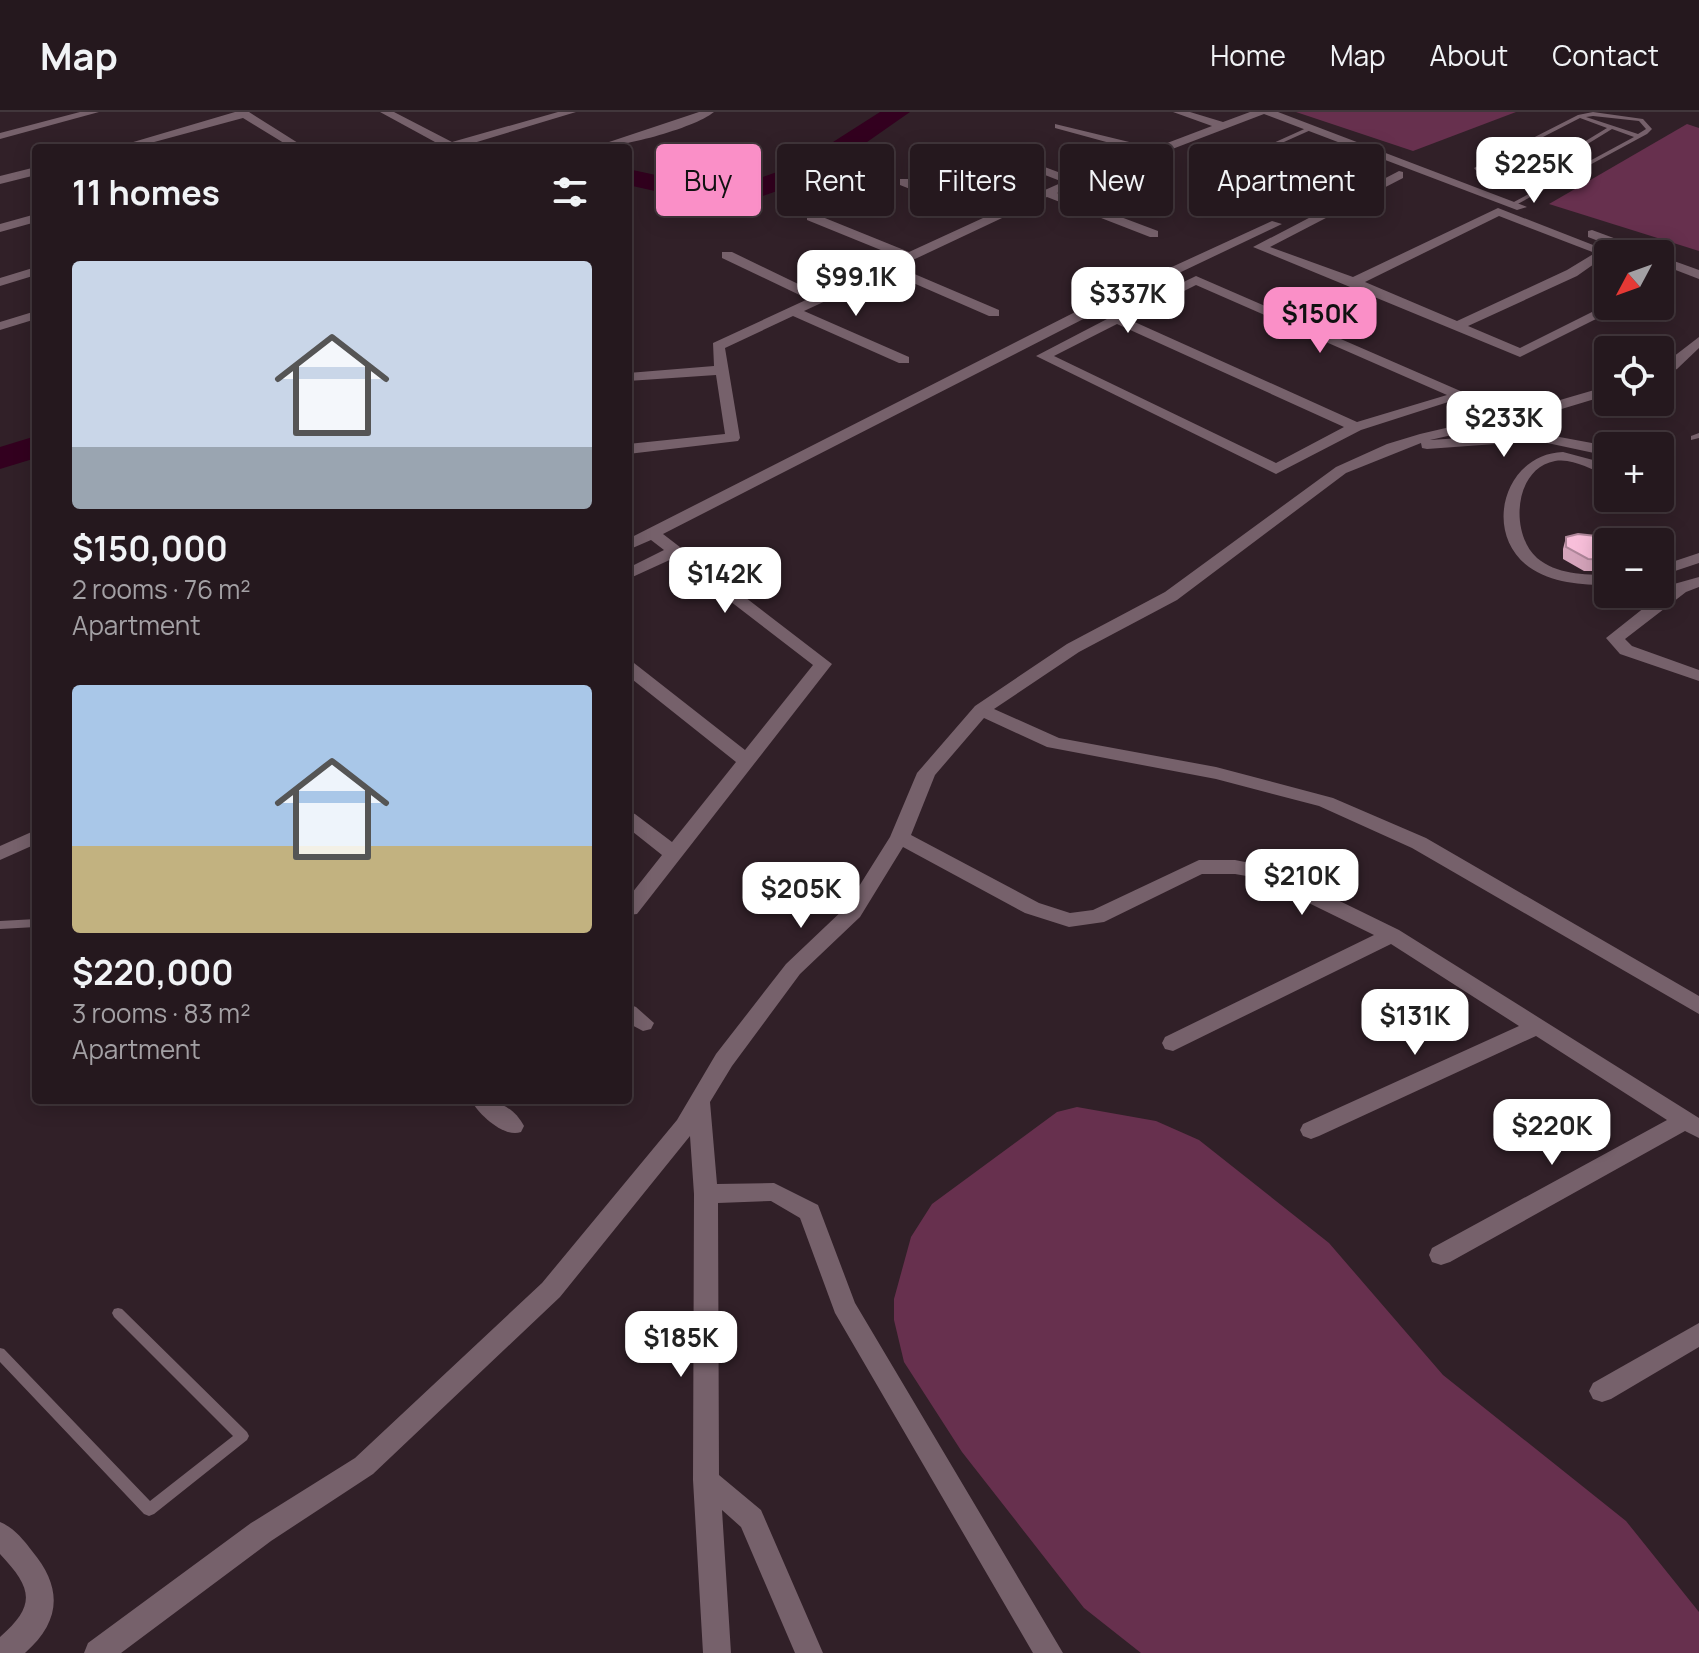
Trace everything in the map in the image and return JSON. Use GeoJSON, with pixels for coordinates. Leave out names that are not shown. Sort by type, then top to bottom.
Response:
{"type":"FeatureCollection","features":[{"type":"Feature","properties":{"kind":"street"},"geometry":{"type":"LineString","coordinates":[[0,136],[93,112]]}},
{"type":"Feature","properties":{"kind":"street"},"geometry":{"type":"LineString","coordinates":[[390,114],[408,112]]}},
{"type":"Feature","properties":{"kind":"street"},"geometry":{"type":"LineString","coordinates":[[458,144],[570,112]]}},
{"type":"Feature","properties":{"kind":"street"},"geometry":{"type":"LineString","coordinates":[[611,144],[692,120],[708,112]]}},
{"type":"Feature","properties":{"kind":"street"},"geometry":{"type":"LineString","coordinates":[[1179,112],[1223,126]]}},
{"type":"Feature","properties":{"kind":"street"},"geometry":{"type":"LineString","coordinates":[[1173,145],[1260,112]]}},
{"type":"Feature","properties":{"kind":"street"},"geometry":{"type":"LineString","coordinates":[[1268,112],[1347,141],[1403,169],[1514,204],[1608,240]]}},
{"type":"Feature","properties":{"kind":"street"},"geometry":{"type":"LineString","coordinates":[[133,144],[243,113],[294,144]]}},
{"type":"Feature","properties":{"kind":"street"},"geometry":{"type":"LineString","coordinates":[[390,114],[447,144]]}},
{"type":"Feature","properties":{"kind":"street"},"geometry":{"type":"LineString","coordinates":[[1059,126],[1126,144]]}},
{"type":"Feature","properties":{"kind":"street"},"geometry":{"type":"LineString","coordinates":[[1403,169],[1259,247],[1354,282],[1520,353],[1594,316]]}},
{"type":"Feature","properties":{"kind":"street"},"geometry":{"type":"LineString","coordinates":[[632,543],[1094,308],[1403,169]]}},
{"type":"Feature","properties":{"kind":"street"},"geometry":{"type":"LineString","coordinates":[[0,180],[32,172]]}},
{"type":"Feature","properties":{"kind":"street"},"geometry":{"type":"LineString","coordinates":[[904,182],[995,218]]}},
{"type":"Feature","properties":{"kind":"street"},"geometry":{"type":"LineString","coordinates":[[632,449],[733,438],[718,346],[1060,188]]}},
{"type":"Feature","properties":{"kind":"street"},"geometry":{"type":"LineString","coordinates":[[1047,193],[1154,234]]}},
{"type":"Feature","properties":{"kind":"street"},"geometry":{"type":"LineString","coordinates":[[1354,282],[1514,204]]}},
{"type":"Feature","properties":{"kind":"street"},"geometry":{"type":"LineString","coordinates":[[1457,326],[1572,273],[1605,252],[1498,212]]}},
{"type":"Feature","properties":{"kind":"street"},"geometry":{"type":"LineString","coordinates":[[811,217],[909,257]]}},
{"type":"Feature","properties":{"kind":"street"},"geometry":{"type":"LineString","coordinates":[[0,228],[32,219]]}},
{"type":"Feature","properties":{"kind":"street"},"geometry":{"type":"LineString","coordinates":[[727,255],[819,299]]}},
{"type":"Feature","properties":{"kind":"street"},"geometry":{"type":"LineString","coordinates":[[1674,265],[1699,275]]}},
{"type":"Feature","properties":{"kind":"street"},"geometry":{"type":"LineString","coordinates":[[888,267],[994,313]]}},
{"type":"Feature","properties":{"kind":"street"},"geometry":{"type":"LineString","coordinates":[[0,282],[32,272]]}},
{"type":"Feature","properties":{"kind":"street"},"geometry":{"type":"LineString","coordinates":[[1196,280],[1460,396],[1356,427],[1276,469],[1043,356],[1196,280]]}},
{"type":"Feature","properties":{"kind":"street"},"geometry":{"type":"LineString","coordinates":[[1094,308],[1356,427]]}},
{"type":"Feature","properties":{"kind":"street"},"geometry":{"type":"LineString","coordinates":[[793,311],[904,360]]}},
{"type":"Feature","properties":{"kind":"street"},"geometry":{"type":"LineString","coordinates":[[0,326],[32,316]]}},
{"type":"Feature","properties":{"kind":"street"},"geometry":{"type":"LineString","coordinates":[[1674,364],[1699,341]]}},
{"type":"Feature","properties":{"kind":"street"},"geometry":{"type":"LineString","coordinates":[[632,377],[722,370]]}},
{"type":"Feature","properties":{"kind":"street"},"geometry":{"type":"LineString","coordinates":[[98,1653],[261,1532],[364,1466],[551,1290],[685,1126],[724,1060],[793,969],[853,912],[900,837],[926,773],[981,710],[1073,648],[1171,596],[1341,470],[1407,442],[1489,420],[1540,411],[1594,394]]}},
{"type":"Feature","properties":{"kind":"street"},"geometry":{"type":"LineString","coordinates":[[1407,442],[1468,443],[1538,437],[1594,447]]}},
{"type":"Feature","properties":{"kind":"street"},"geometry":{"type":"LineString","coordinates":[[1594,465],[1566,456],[1547,458],[1518,482],[1512,507],[1515,536],[1530,561],[1559,574],[1594,578]]}},
{"type":"Feature","properties":{"kind":"street"},"geometry":{"type":"LineString","coordinates":[[632,906],[823,664],[652,533]]}},
{"type":"Feature","properties":{"kind":"street"},"geometry":{"type":"LineString","coordinates":[[632,572],[675,551]]}},
{"type":"Feature","properties":{"kind":"street"},"geometry":{"type":"LineString","coordinates":[[1674,566],[1699,558]]}},
{"type":"Feature","properties":{"kind":"street"},"geometry":{"type":"LineString","coordinates":[[1699,582],[1680,588],[1615,638],[1626,650],[1699,676]]}},
{"type":"Feature","properties":{"kind":"street"},"geometry":{"type":"LineString","coordinates":[[632,670],[747,761]]}},
{"type":"Feature","properties":{"kind":"street"},"geometry":{"type":"LineString","coordinates":[[981,710],[1054,743],[1216,773],[1326,802],[1419,843],[1699,1006]]}},
{"type":"Feature","properties":{"kind":"street"},"geometry":{"type":"LineString","coordinates":[[632,821],[674,854]]}},
{"type":"Feature","properties":{"kind":"street"},"geometry":{"type":"LineString","coordinates":[[900,837],[1055,918],[1069,920],[1097,917],[1199,867],[1235,867],[1263,872],[1392,935],[1692,1125],[1441,1255]]}},
{"type":"Feature","properties":{"kind":"street"},"geometry":{"type":"LineString","coordinates":[[0,854],[32,838]]}},
{"type":"Feature","properties":{"kind":"street"},"geometry":{"type":"LineString","coordinates":[[1173,1043],[1392,935]]}},
{"type":"Feature","properties":{"kind":"street"},"geometry":{"type":"LineString","coordinates":[[1311,1130],[1538,1026]]}},
{"type":"Feature","properties":{"kind":"street"},"geometry":{"type":"LineString","coordinates":[[699,1101],[706,1194],[706,1480],[717,1653]]}},
{"type":"Feature","properties":{"kind":"street"},"geometry":{"type":"LineString","coordinates":[[487,1104],[513,1126]]}},
{"type":"Feature","properties":{"kind":"street"},"geometry":{"type":"LineString","coordinates":[[706,1194],[774,1192],[810,1212],[844,1306],[1049,1653]]}},
{"type":"Feature","properties":{"kind":"street"},"geometry":{"type":"LineString","coordinates":[[1602,1391],[1699,1334]]}},
{"type":"Feature","properties":{"kind":"street"},"geometry":{"type":"LineString","coordinates":[[706,1480],[751,1519],[809,1653]]}},
{"type":"Feature","properties":{"kind":"street"},"geometry":{"type":"LineString","coordinates":[[0,1535],[33,1569],[40,1587],[40,1608],[35,1625],[3,1653]]}},
{"type":"Feature","properties":{"kind":"lane"},"geometry":{"type":"LineString","coordinates":[[1514,204],[1534,193],[1637,136],[1649,129],[1641,120],[1615,115],[1580,116],[1477,168],[1482,174],[1534,193]]}},
{"type":"Feature","properties":{"kind":"lane"},"geometry":{"type":"LineString","coordinates":[[1580,116],[1637,136]]}},
{"type":"Feature","properties":{"kind":"lane"},"geometry":{"type":"LineString","coordinates":[[1516,186],[1612,127]]}},
{"type":"Feature","properties":{"kind":"lane"},"geometry":{"type":"LineString","coordinates":[[1311,128],[1261,150],[1296,162],[1347,141]]}},
{"type":"Feature","properties":{"kind":"lane"},"geometry":{"type":"LineString","coordinates":[[0,925],[32,923]]}},
{"type":"Feature","properties":{"kind":"lane"},"geometry":{"type":"LineString","coordinates":[[0,1353],[149,1510],[242,1436],[118,1313]]}},
{"type":"Feature","properties":{"kind":"shaded area"},"geometry":{"type":"Polygon","coordinates":[[[1296,112],[1516,112],[1413,151],[1296,112]]]}},
{"type":"Feature","properties":{"kind":"shaded area"},"geometry":{"type":"Polygon","coordinates":[[[1687,124],[1699,128],[1699,251],[1674,243],[1674,240],[1664,240],[1549,204],[1687,124]]]}},
{"type":"Feature","properties":{"kind":"shaded area"},"geometry":{"type":"Polygon","coordinates":[[[1077,1107],[1156,1121],[1199,1140],[1329,1243],[1443,1375],[1626,1521],[1699,1612],[1699,1653],[1141,1653],[1084,1608],[962,1452],[904,1362],[894,1320],[894,1299],[911,1237],[932,1204],[1057,1112],[1077,1107]]]}},
{"type":"Feature","properties":{"kind":"building"},"geometry":{"type":"Polygon","coordinates":[[[1578,534],[1594,536],[1594,559],[1566,547],[1566,537],[1578,534]]]}},
{"type":"Feature","properties":{"kind":"waterway"},"geometry":{"type":"LineString","coordinates":[[632,178],[727,199],[807,171],[897,112]]}},
{"type":"Feature","properties":{"kind":"waterway"},"geometry":{"type":"LineString","coordinates":[[0,459],[32,447]]}}]}
